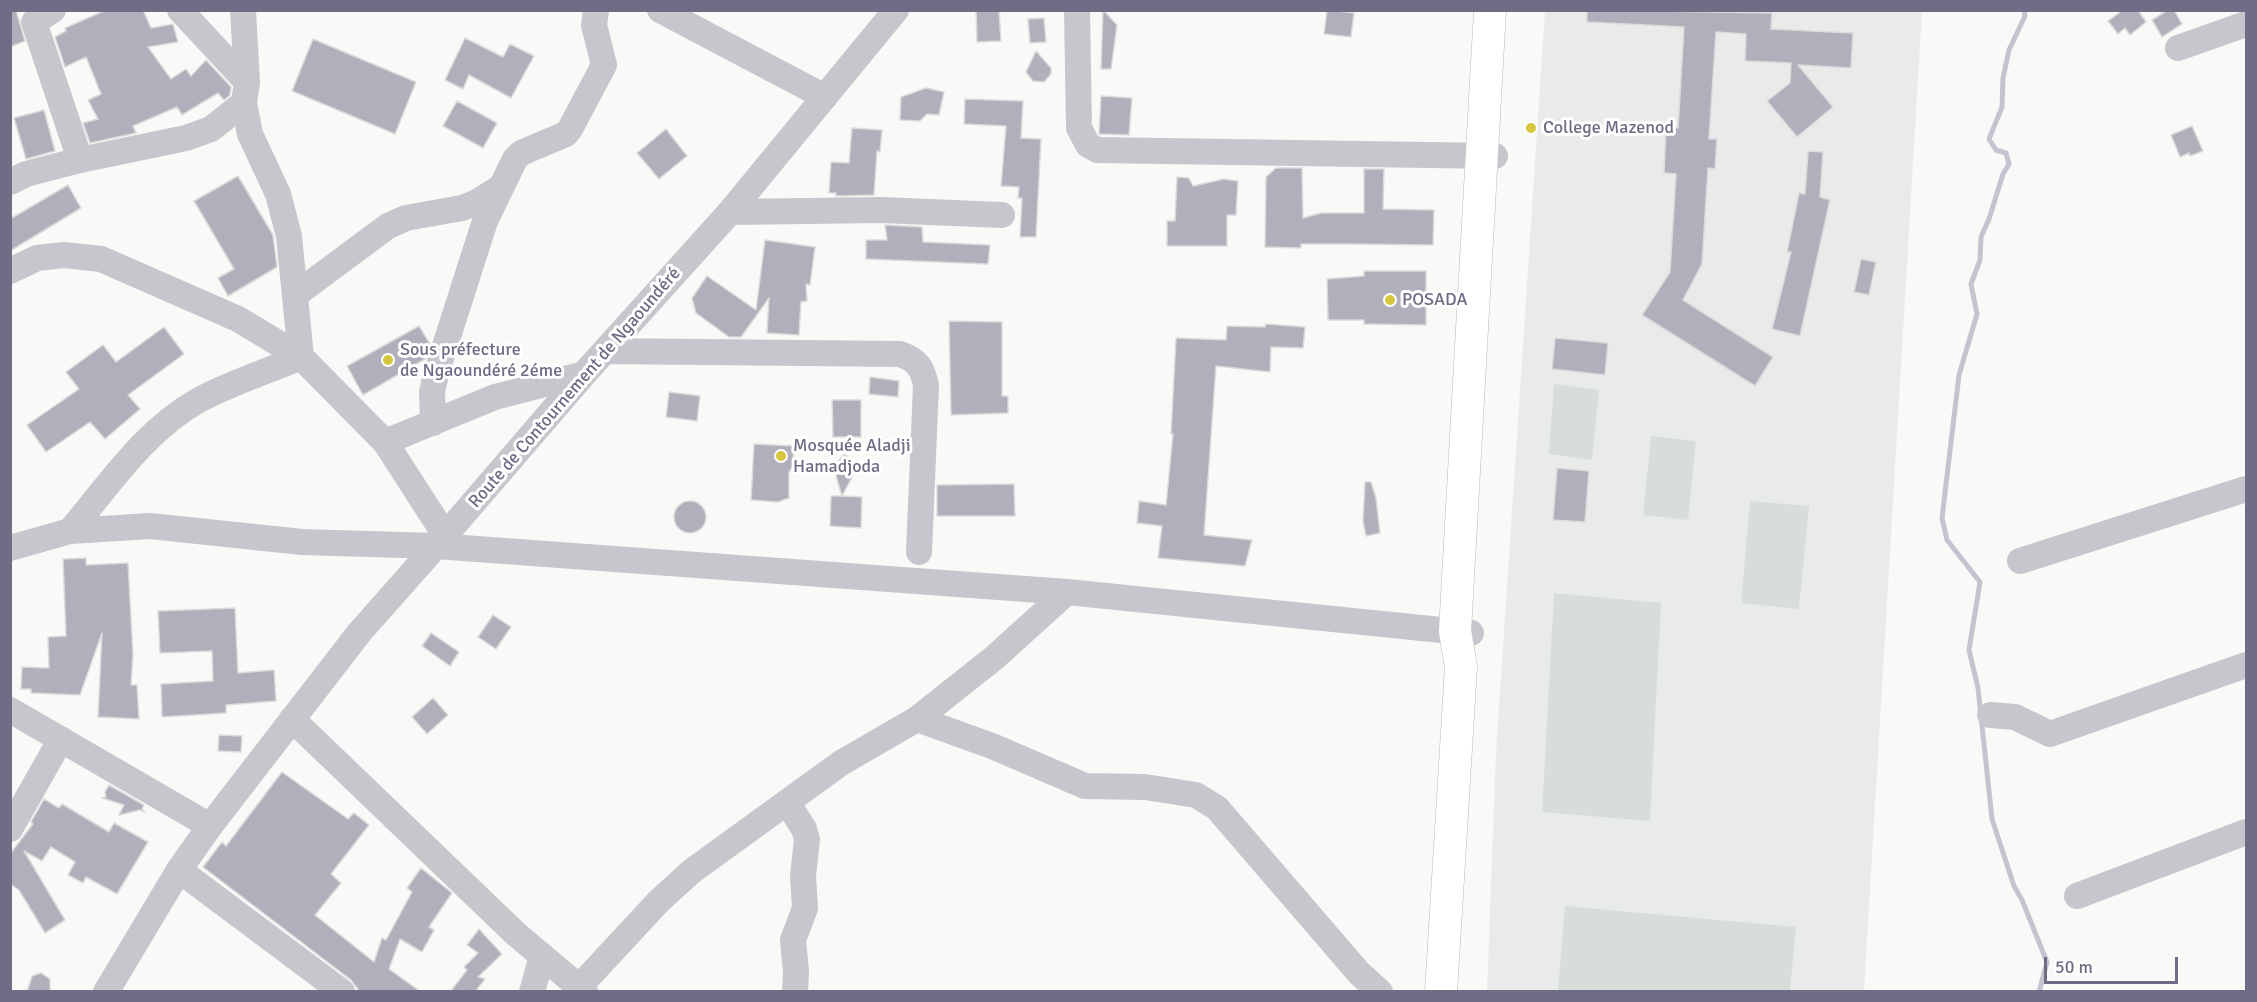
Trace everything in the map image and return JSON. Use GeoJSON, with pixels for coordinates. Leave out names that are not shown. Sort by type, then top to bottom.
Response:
{"type":"FeatureCollection","features":[{"type":"Feature","properties":{"kind":"main road"},"geometry":{"type":"LineString","coordinates":[[1441,992],[1489,156],[1490,10]]}},
{"type":"Feature","properties":{"kind":"main road"},"geometry":{"type":"LineString","coordinates":[[1489,156],[1504,10]]}},
{"type":"Feature","properties":{"kind":"street"},"geometry":{"type":"LineString","coordinates":[[53,10],[34,22],[80,160]]}},
{"type":"Feature","properties":{"kind":"street"},"geometry":{"type":"LineString","coordinates":[[180,10],[246,93]]}},
{"type":"Feature","properties":{"kind":"street"},"geometry":{"type":"LineString","coordinates":[[243,10],[250,134],[278,195],[286,226],[301,357]]}},
{"type":"Feature","properties":{"kind":"street"},"geometry":{"type":"LineString","coordinates":[[433,423],[432,392],[436,374],[485,221],[501,187],[521,153],[566,134],[604,65],[594,25],[596,10]]}},
{"type":"Feature","properties":{"kind":"street","name":"Route de Contournement de Ngaoundéré"},"geometry":{"type":"LineString","coordinates":[[106,992],[179,870],[210,826],[359,633],[584,374],[730,212],[896,10]]}},
{"type":"Feature","properties":{"kind":"street"},"geometry":{"type":"LineString","coordinates":[[1077,10],[1079,128],[1088,145],[1097,150],[1489,156]]}},
{"type":"Feature","properties":{"kind":"street"},"geometry":{"type":"LineString","coordinates":[[669,13],[825,97]]}},
{"type":"Feature","properties":{"kind":"street"},"geometry":{"type":"LineString","coordinates":[[2178,48],[2247,24]]}},
{"type":"Feature","properties":{"kind":"street"},"geometry":{"type":"LineString","coordinates":[[10,182],[26,174],[80,160],[186,138],[211,129],[246,93]]}},
{"type":"Feature","properties":{"kind":"street"},"geometry":{"type":"LineString","coordinates":[[211,129],[250,134]]}},
{"type":"Feature","properties":{"kind":"street"},"geometry":{"type":"LineString","coordinates":[[295,295],[388,226],[406,218],[462,208],[477,202],[501,187]]}},
{"type":"Feature","properties":{"kind":"street"},"geometry":{"type":"LineString","coordinates":[[730,212],[881,210],[1002,215]]}},
{"type":"Feature","properties":{"kind":"street"},"geometry":{"type":"LineString","coordinates":[[10,271],[37,258],[64,255],[101,259],[238,319],[301,357],[385,442],[440,540]]}},
{"type":"Feature","properties":{"kind":"street"},"geometry":{"type":"LineString","coordinates":[[605,351],[900,354],[913,359],[922,368],[926,385],[920,552]]}},
{"type":"Feature","properties":{"kind":"street"},"geometry":{"type":"LineString","coordinates":[[70,531],[137,451],[167,422],[200,400],[301,357]]}},
{"type":"Feature","properties":{"kind":"street"},"geometry":{"type":"LineString","coordinates":[[385,442],[495,397],[584,374]]}},
{"type":"Feature","properties":{"kind":"street"},"geometry":{"type":"LineString","coordinates":[[2020,561],[2247,489]]}},
{"type":"Feature","properties":{"kind":"street"},"geometry":{"type":"LineString","coordinates":[[10,548],[70,531],[150,526],[302,542],[440,540],[1067,592],[1463,632]]}},
{"type":"Feature","properties":{"kind":"street"},"geometry":{"type":"LineString","coordinates":[[292,719],[542,956],[583,989],[673,886],[841,763],[917,719],[994,658],[1067,592]]}},
{"type":"Feature","properties":{"kind":"street"},"geometry":{"type":"LineString","coordinates":[[1990,715],[2015,717],[2050,734],[2247,665]]}},
{"type":"Feature","properties":{"kind":"street"},"geometry":{"type":"LineString","coordinates":[[10,710],[210,826]]}},
{"type":"Feature","properties":{"kind":"street"},"geometry":{"type":"LineString","coordinates":[[917,719],[1014,755],[1085,786],[1144,787],[1196,795],[1217,808],[1359,973],[1380,992]]}},
{"type":"Feature","properties":{"kind":"street"},"geometry":{"type":"LineString","coordinates":[[10,830],[61,739]]}},
{"type":"Feature","properties":{"kind":"street"},"geometry":{"type":"LineString","coordinates":[[787,802],[804,829],[807,839],[802,876],[805,908],[793,940],[795,992]]}},
{"type":"Feature","properties":{"kind":"street"},"geometry":{"type":"LineString","coordinates":[[2077,896],[2247,832]]}},
{"type":"Feature","properties":{"kind":"street"},"geometry":{"type":"LineString","coordinates":[[179,870],[342,992]]}},
{"type":"Feature","properties":{"kind":"street"},"geometry":{"type":"LineString","coordinates":[[532,992],[542,956]]}},
{"type":"Feature","properties":{"kind":"shaded area"},"geometry":{"type":"Polygon","coordinates":[[[1545,11],[1922,11],[1864,991],[1487,992],[1496,753],[1545,11]]]}},
{"type":"Feature","properties":{"kind":"shaded area"},"geometry":{"type":"Polygon","coordinates":[[[1554,384],[1599,390],[1592,460],[1549,454],[1554,384]]]}},
{"type":"Feature","properties":{"kind":"shaded area"},"geometry":{"type":"Polygon","coordinates":[[[1651,436],[1696,441],[1688,520],[1643,515],[1651,436]]]}},
{"type":"Feature","properties":{"kind":"shaded area"},"geometry":{"type":"Polygon","coordinates":[[[1750,501],[1809,506],[1799,609],[1741,603],[1750,501]]]}},
{"type":"Feature","properties":{"kind":"shaded area"},"geometry":{"type":"Polygon","coordinates":[[[1554,593],[1661,603],[1650,821],[1542,812],[1554,593]]]}},
{"type":"Feature","properties":{"kind":"shaded area"},"geometry":{"type":"Polygon","coordinates":[[[1565,906],[1796,927],[1790,991],[1558,991],[1565,906]]]}},
{"type":"Feature","properties":{"kind":"building"},"geometry":{"type":"Polygon","coordinates":[[[10,10],[16,10],[25,41],[10,47],[10,10]]]}},
{"type":"Feature","properties":{"kind":"building"},"geometry":{"type":"Polygon","coordinates":[[[106,10],[143,10],[151,28],[173,24],[178,42],[148,47],[171,79],[186,69],[191,76],[206,60],[231,87],[230,95],[224,100],[218,93],[182,115],[177,107],[133,126],[136,133],[90,143],[83,123],[98,119],[88,100],[101,94],[86,57],[65,67],[55,37],[66,31],[65,28],[106,10]]]}},
{"type":"Feature","properties":{"kind":"building"},"geometry":{"type":"Polygon","coordinates":[[[976,10],[999,10],[1001,41],[977,42],[976,10]]]}},
{"type":"Feature","properties":{"kind":"building"},"geometry":{"type":"Polygon","coordinates":[[[1103,10],[1117,25],[1111,69],[1101,69],[1103,10]]]}},
{"type":"Feature","properties":{"kind":"building"},"geometry":{"type":"Polygon","coordinates":[[[1327,10],[1354,13],[1351,37],[1324,34],[1327,10]]]}},
{"type":"Feature","properties":{"kind":"building"},"geometry":{"type":"Polygon","coordinates":[[[1587,10],[1772,13],[1771,29],[1853,33],[1851,68],[1798,65],[1833,107],[1797,137],[1767,101],[1790,83],[1791,63],[1745,61],[1746,34],[1716,32],[1709,139],[1717,139],[1715,169],[1708,168],[1702,264],[1683,300],[1773,357],[1755,386],[1642,315],[1670,272],[1676,174],[1664,173],[1666,128],[1678,128],[1684,27],[1587,22],[1587,10]]]}},
{"type":"Feature","properties":{"kind":"building"},"geometry":{"type":"Polygon","coordinates":[[[2123,10],[2138,10],[2146,22],[2130,35],[2125,28],[2118,34],[2108,21],[2123,10]]]}},
{"type":"Feature","properties":{"kind":"building"},"geometry":{"type":"Polygon","coordinates":[[[2168,10],[2174,10],[2182,24],[2162,37],[2152,20],[2168,10]]]}},
{"type":"Feature","properties":{"kind":"building"},"geometry":{"type":"Polygon","coordinates":[[[1044,18],[1046,42],[1030,43],[1028,19],[1044,18]]]}},
{"type":"Feature","properties":{"kind":"building"},"geometry":{"type":"Polygon","coordinates":[[[465,38],[503,57],[510,44],[534,56],[511,98],[469,75],[463,89],[445,80],[465,38]]]}},
{"type":"Feature","properties":{"kind":"building"},"geometry":{"type":"Polygon","coordinates":[[[313,39],[416,82],[395,134],[292,91],[313,39]]]}},
{"type":"Feature","properties":{"kind":"building"},"geometry":{"type":"Polygon","coordinates":[[[1036,51],[1051,68],[1051,74],[1044,82],[1033,81],[1026,72],[1036,51]]]}},
{"type":"Feature","properties":{"kind":"building"},"geometry":{"type":"Polygon","coordinates":[[[926,88],[944,92],[939,115],[927,114],[920,121],[900,120],[901,97],[926,88]]]}},
{"type":"Feature","properties":{"kind":"building"},"geometry":{"type":"Polygon","coordinates":[[[1101,96],[1132,98],[1129,135],[1099,134],[1101,96]]]}},
{"type":"Feature","properties":{"kind":"building"},"geometry":{"type":"Polygon","coordinates":[[[965,99],[1023,101],[1021,138],[1041,139],[1036,237],[1020,237],[1022,198],[1018,198],[1019,187],[1001,186],[1006,126],[964,124],[965,99]]]}},
{"type":"Feature","properties":{"kind":"building"},"geometry":{"type":"Polygon","coordinates":[[[457,101],[497,123],[483,148],[443,126],[457,101]]]}},
{"type":"Feature","properties":{"kind":"building"},"geometry":{"type":"Polygon","coordinates":[[[44,110],[55,151],[26,159],[14,118],[44,110]]]}},
{"type":"Feature","properties":{"kind":"building"},"geometry":{"type":"Polygon","coordinates":[[[2192,126],[2203,151],[2180,157],[2171,135],[2192,126]]]}},
{"type":"Feature","properties":{"kind":"building"},"geometry":{"type":"Polygon","coordinates":[[[852,128],[882,130],[880,152],[877,151],[874,195],[836,196],[836,193],[829,193],[831,162],[849,163],[852,128]]]}},
{"type":"Feature","properties":{"kind":"building"},"geometry":{"type":"Polygon","coordinates":[[[666,129],[687,156],[659,179],[637,153],[666,129]]]}},
{"type":"Feature","properties":{"kind":"building"},"geometry":{"type":"Polygon","coordinates":[[[1808,151],[1823,152],[1820,197],[1830,200],[1800,336],[1772,329],[1791,252],[1787,252],[1799,193],[1805,194],[1808,151]]]}},
{"type":"Feature","properties":{"kind":"building"},"geometry":{"type":"Polygon","coordinates":[[[1276,168],[1302,168],[1303,218],[1321,213],[1364,213],[1364,169],[1384,169],[1383,209],[1434,210],[1433,245],[1301,244],[1301,248],[1265,247],[1266,177],[1276,168]]]}},
{"type":"Feature","properties":{"kind":"building"},"geometry":{"type":"Polygon","coordinates":[[[238,176],[273,235],[277,267],[228,296],[218,278],[234,269],[194,201],[238,176]]]}},
{"type":"Feature","properties":{"kind":"building"},"geometry":{"type":"Polygon","coordinates":[[[1177,177],[1189,178],[1193,186],[1224,179],[1238,181],[1236,215],[1227,215],[1227,246],[1167,246],[1167,221],[1175,221],[1177,177]]]}},
{"type":"Feature","properties":{"kind":"building"},"geometry":{"type":"Polygon","coordinates":[[[68,185],[81,208],[10,251],[10,219],[68,185]]]}},
{"type":"Feature","properties":{"kind":"building"},"geometry":{"type":"Polygon","coordinates":[[[885,225],[922,227],[923,242],[990,245],[988,264],[866,259],[866,240],[887,240],[885,225]]]}},
{"type":"Feature","properties":{"kind":"building"},"geometry":{"type":"Polygon","coordinates":[[[765,240],[815,247],[810,285],[806,284],[807,301],[801,302],[799,335],[767,333],[769,298],[741,337],[729,337],[696,313],[692,298],[707,276],[756,310],[765,240]]]}},
{"type":"Feature","properties":{"kind":"building"},"geometry":{"type":"Polygon","coordinates":[[[1861,259],[1876,262],[1869,295],[1854,292],[1861,259]]]}},
{"type":"Feature","properties":{"kind":"building"},"geometry":{"type":"Polygon","coordinates":[[[1364,271],[1426,271],[1426,325],[1364,324],[1364,320],[1328,320],[1327,279],[1364,276],[1364,271]]]}},
{"type":"Feature","properties":{"kind":"building"},"geometry":{"type":"Polygon","coordinates":[[[949,321],[1002,322],[1002,396],[1008,396],[1008,413],[951,415],[949,321]]]}},
{"type":"Feature","properties":{"kind":"building"},"geometry":{"type":"Polygon","coordinates":[[[1266,324],[1305,327],[1303,348],[1271,347],[1270,372],[1216,366],[1204,535],[1252,540],[1245,566],[1158,558],[1162,526],[1137,523],[1139,501],[1166,505],[1173,434],[1171,434],[1176,338],[1226,340],[1227,326],[1265,327],[1266,324]]]}},
{"type":"Feature","properties":{"kind":"building"},"geometry":{"type":"Polygon","coordinates":[[[419,326],[430,344],[425,359],[363,395],[347,366],[419,326]]]}},
{"type":"Feature","properties":{"kind":"building"},"geometry":{"type":"Polygon","coordinates":[[[164,327],[184,354],[128,395],[140,409],[105,439],[90,422],[46,452],[27,425],[79,389],[66,372],[103,345],[116,362],[164,327]]]}},
{"type":"Feature","properties":{"kind":"building"},"geometry":{"type":"Polygon","coordinates":[[[1555,338],[1608,343],[1605,375],[1552,369],[1555,338]]]}},
{"type":"Feature","properties":{"kind":"building"},"geometry":{"type":"Polygon","coordinates":[[[870,377],[899,381],[898,397],[869,394],[870,377]]]}},
{"type":"Feature","properties":{"kind":"building"},"geometry":{"type":"Polygon","coordinates":[[[669,392],[700,396],[697,421],[666,417],[669,392]]]}},
{"type":"Feature","properties":{"kind":"building"},"geometry":{"type":"Polygon","coordinates":[[[832,400],[861,400],[861,437],[833,437],[832,400]]]}},
{"type":"Feature","properties":{"kind":"building"},"geometry":{"type":"Polygon","coordinates":[[[754,444],[794,446],[793,467],[789,472],[789,498],[778,502],[751,500],[754,444]]]}},
{"type":"Feature","properties":{"kind":"building"},"geometry":{"type":"Polygon","coordinates":[[[845,454],[857,468],[842,496],[833,466],[845,454]]]}},
{"type":"Feature","properties":{"kind":"building"},"geometry":{"type":"Polygon","coordinates":[[[1557,468],[1589,471],[1585,522],[1553,520],[1557,468]]]}},
{"type":"Feature","properties":{"kind":"building"},"geometry":{"type":"Polygon","coordinates":[[[1365,482],[1371,482],[1376,498],[1380,533],[1366,536],[1363,521],[1365,482]]]}},
{"type":"Feature","properties":{"kind":"building"},"geometry":{"type":"Polygon","coordinates":[[[1014,484],[1015,516],[937,516],[937,485],[1014,484]]]}},
{"type":"Feature","properties":{"kind":"building"},"geometry":{"type":"Polygon","coordinates":[[[831,496],[862,497],[861,528],[830,526],[831,496]]]}},
{"type":"Feature","properties":{"kind":"building"},"geometry":{"type":"Polygon","coordinates":[[[690,501],[702,505],[706,517],[702,529],[690,533],[678,529],[674,517],[678,505],[690,501]]]}},
{"type":"Feature","properties":{"kind":"building"},"geometry":{"type":"Polygon","coordinates":[[[86,558],[86,565],[128,563],[133,655],[131,685],[137,685],[139,719],[98,717],[102,633],[80,695],[31,693],[31,689],[21,689],[22,667],[49,668],[48,637],[66,636],[63,559],[86,558]]]}},
{"type":"Feature","properties":{"kind":"building"},"geometry":{"type":"Polygon","coordinates":[[[235,608],[238,673],[274,670],[276,701],[226,705],[226,713],[162,717],[161,684],[213,681],[212,651],[160,653],[158,611],[235,608]]]}},
{"type":"Feature","properties":{"kind":"building"},"geometry":{"type":"Polygon","coordinates":[[[493,615],[511,627],[496,649],[478,637],[493,615]]]}},
{"type":"Feature","properties":{"kind":"building"},"geometry":{"type":"Polygon","coordinates":[[[431,633],[459,652],[450,666],[422,646],[431,633]]]}},
{"type":"Feature","properties":{"kind":"building"},"geometry":{"type":"Polygon","coordinates":[[[433,698],[448,715],[427,734],[412,717],[433,698]]]}},
{"type":"Feature","properties":{"kind":"building"},"geometry":{"type":"Polygon","coordinates":[[[219,735],[242,736],[241,752],[218,751],[219,735]]]}},
{"type":"Feature","properties":{"kind":"building"},"geometry":{"type":"Polygon","coordinates":[[[282,772],[348,819],[354,813],[369,825],[331,874],[341,883],[315,915],[374,962],[382,938],[386,940],[412,892],[407,888],[421,868],[452,893],[429,927],[434,930],[422,952],[400,939],[389,969],[421,992],[360,992],[351,980],[203,867],[222,842],[226,846],[282,772]]]}},
{"type":"Feature","properties":{"kind":"building"},"geometry":{"type":"Polygon","coordinates":[[[109,785],[144,805],[142,809],[145,812],[140,810],[119,815],[124,805],[102,798],[106,797],[105,792],[109,785]]]}},
{"type":"Feature","properties":{"kind":"building"},"geometry":{"type":"Polygon","coordinates":[[[44,799],[59,808],[62,804],[109,832],[114,823],[148,842],[117,894],[86,877],[83,883],[68,875],[75,862],[51,847],[42,861],[24,851],[65,920],[45,933],[19,890],[10,884],[10,854],[33,824],[31,822],[44,799]]]}},
{"type":"Feature","properties":{"kind":"building"},"geometry":{"type":"Polygon","coordinates":[[[479,929],[502,954],[478,977],[485,979],[475,992],[450,992],[467,970],[464,967],[478,953],[467,945],[479,929]]]}},
{"type":"Feature","properties":{"kind":"building"},"geometry":{"type":"Polygon","coordinates":[[[41,973],[50,979],[50,992],[27,992],[32,976],[41,973]]]}},
{"type":"Feature","properties":{"kind":"waterway"},"geometry":{"type":"LineString","coordinates":[[2024,10],[2025,16],[2009,50],[2003,78],[2002,107],[1989,139],[1996,150],[2006,153],[2009,164],[2003,174],[1981,237],[1980,260],[1971,284],[1977,314],[1959,375],[1942,518],[1947,540],[1980,582],[1969,650],[1978,688],[1992,819],[2014,886],[2047,962],[2039,992]]}},
{"type":"Feature","properties":{"kind":"place","name":"College Mazenod"},"geometry":{"type":"Point","coordinates":[1531,128]}},
{"type":"Feature","properties":{"kind":"place","name":"POSADA"},"geometry":{"type":"Point","coordinates":[1390,300]}},
{"type":"Feature","properties":{"kind":"place","name":"Sous préfecture de Ngaoundéré 2éme"},"geometry":{"type":"Point","coordinates":[388,360]}},
{"type":"Feature","properties":{"kind":"place","name":"Mosquée Aladji Hamadjoda"},"geometry":{"type":"Point","coordinates":[781,456]}}]}
